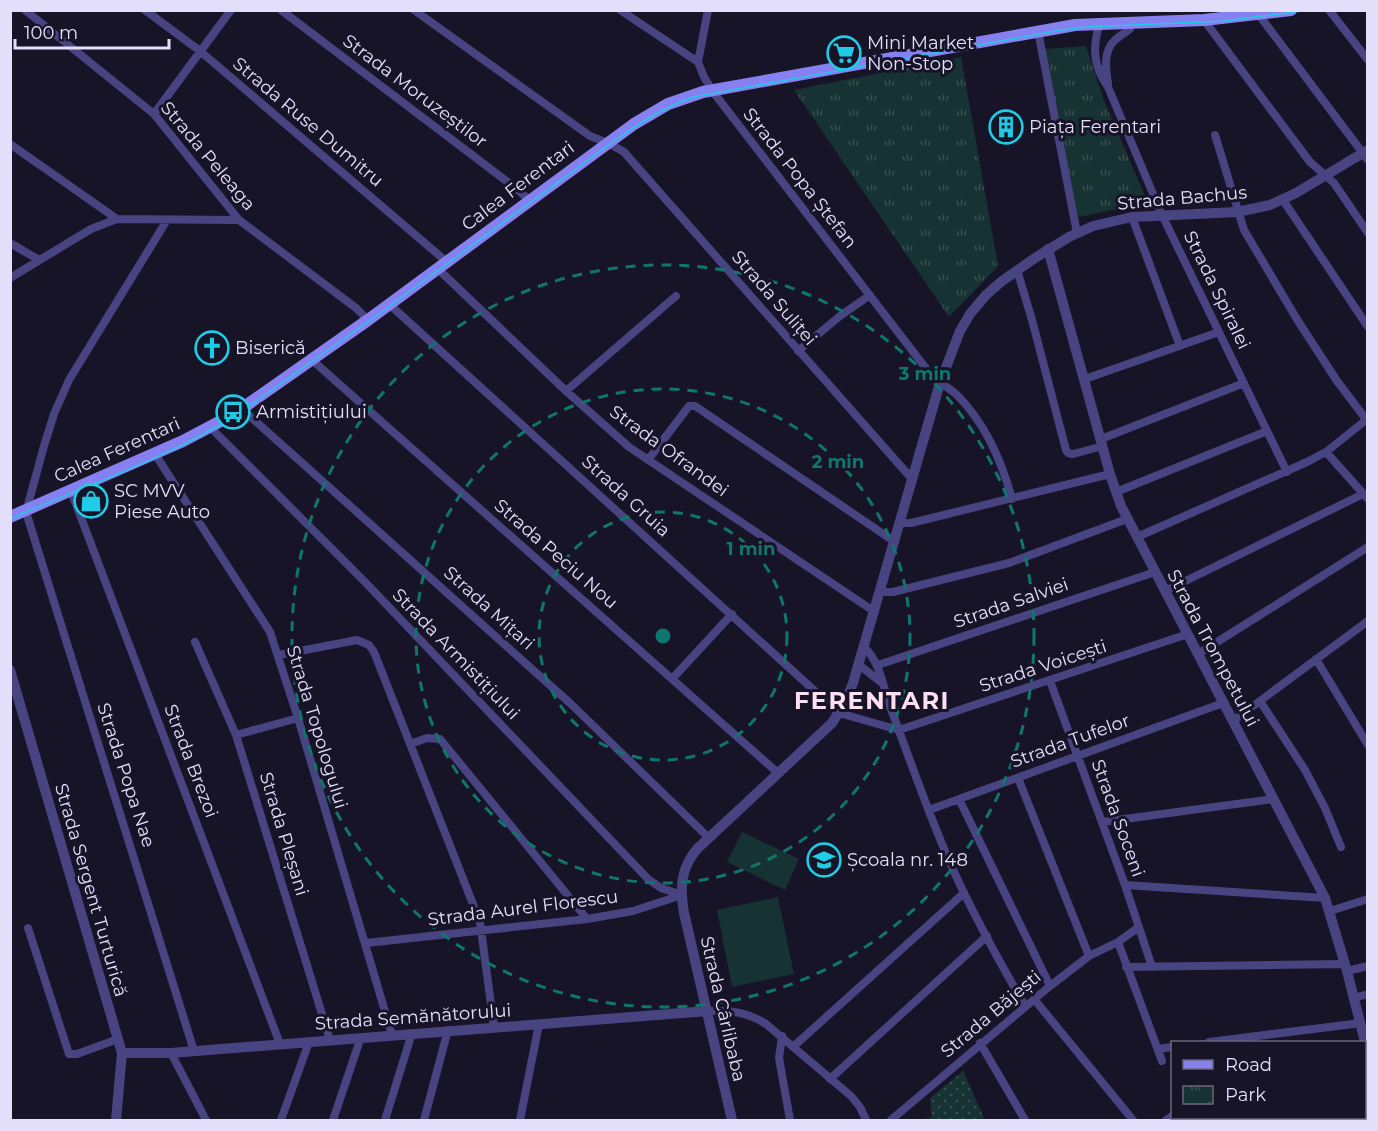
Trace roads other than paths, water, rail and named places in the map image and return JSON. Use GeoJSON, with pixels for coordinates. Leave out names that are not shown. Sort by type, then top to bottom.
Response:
{"type":"FeatureCollection","features":[{"type":"Feature","properties":{"kind":"main road"},"geometry":{"type":"LineString","coordinates":[[1100,23],[1104,10]]}},
{"type":"Feature","properties":{"kind":"main road"},"geometry":{"type":"LineString","coordinates":[[1125,10],[1133,16]]}},
{"type":"Feature","properties":{"kind":"main road"},"geometry":{"type":"LineString","coordinates":[[1190,10],[1204,20]]}},
{"type":"Feature","properties":{"kind":"main road","name":"Calea Ferentari"},"geometry":{"type":"LineString","coordinates":[[10,517],[211,428],[242,409],[368,320],[608,143],[657,109],[688,96],[1038,31],[1133,16],[1204,20],[1290,10]]}},
{"type":"Feature","properties":{"kind":"street","name":"Strada Peleaga"},"geometry":{"type":"LineString","coordinates":[[25,10],[154,114],[239,220],[356,308],[368,320]]}},
{"type":"Feature","properties":{"kind":"street","name":"Strada Ruse Dumitru"},"geometry":{"type":"LineString","coordinates":[[145,10],[200,51],[442,265]]}},
{"type":"Feature","properties":{"kind":"street"},"geometry":{"type":"LineString","coordinates":[[154,114],[231,10]]}},
{"type":"Feature","properties":{"kind":"street","name":"Strada Moruzeștilor"},"geometry":{"type":"LineString","coordinates":[[281,10],[509,182],[529,200]]}},
{"type":"Feature","properties":{"kind":"street","name":"Strada Suliței"},"geometry":{"type":"LineString","coordinates":[[414,10],[590,136],[624,152],[912,479]]}},
{"type":"Feature","properties":{"kind":"street"},"geometry":{"type":"LineString","coordinates":[[620,10],[698,62],[708,10]]}},
{"type":"Feature","properties":{"kind":"street"},"geometry":{"type":"LineString","coordinates":[[1329,10],[1368,60]]}},
{"type":"Feature","properties":{"kind":"street"},"geometry":{"type":"LineString","coordinates":[[1259,15],[1366,155]]}},
{"type":"Feature","properties":{"kind":"street","name":"Strada Spiralei"},"geometry":{"type":"LineString","coordinates":[[1108,87],[1107,51],[1114,41],[1130,29],[1133,16]]}},
{"type":"Feature","properties":{"kind":"street"},"geometry":{"type":"LineString","coordinates":[[1204,20],[1310,162],[1334,183],[1368,233]]}},
{"type":"Feature","properties":{"kind":"street","name":"Strada Spiralei"},"geometry":{"type":"LineString","coordinates":[[1100,23],[1094,53],[1097,68],[1108,87],[1162,215],[1287,472]]}},
{"type":"Feature","properties":{"kind":"street"},"geometry":{"type":"LineString","coordinates":[[1038,31],[1077,233]]}},
{"type":"Feature","properties":{"kind":"street","name":"Strada Popa Ștefan"},"geometry":{"type":"LineString","coordinates":[[698,62],[712,91],[931,375],[963,402],[980,425],[1000,463],[1011,499]]}},
{"type":"Feature","properties":{"kind":"street"},"geometry":{"type":"LineString","coordinates":[[1137,537],[1287,472],[1326,452],[1366,421],[1298,321],[1253,247],[1237,212],[1235,194],[1215,135]]}},
{"type":"Feature","properties":{"kind":"street"},"geometry":{"type":"LineString","coordinates":[[10,144],[117,219]]}},
{"type":"Feature","properties":{"kind":"street","name":"Strada Bachus"},"geometry":{"type":"LineString","coordinates":[[839,713],[849,694],[859,665],[940,382],[960,331],[970,314],[986,295],[1048,249],[1093,226],[1132,217],[1237,212],[1282,200],[1366,155]]}},
{"type":"Feature","properties":{"kind":"street"},"geometry":{"type":"LineString","coordinates":[[1282,200],[1368,327]]}},
{"type":"Feature","properties":{"kind":"street"},"geometry":{"type":"LineString","coordinates":[[1132,217],[1180,346]]}},
{"type":"Feature","properties":{"kind":"street"},"geometry":{"type":"LineString","coordinates":[[10,278],[91,229],[117,219],[239,220]]}},
{"type":"Feature","properties":{"kind":"street"},"geometry":{"type":"LineString","coordinates":[[26,510],[54,414],[69,380],[167,220]]}},
{"type":"Feature","properties":{"kind":"street"},"geometry":{"type":"LineString","coordinates":[[10,243],[39,260]]}},
{"type":"Feature","properties":{"kind":"street","name":"Strada Trompetului"},"geometry":{"type":"LineString","coordinates":[[1048,249],[1116,492],[1127,519],[1325,898],[1346,967],[1365,1041]]}},
{"type":"Feature","properties":{"kind":"street","name":"Strada Ofrandei"},"geometry":{"type":"LineString","coordinates":[[442,265],[566,391],[629,447],[875,612]]}},
{"type":"Feature","properties":{"kind":"street"},"geometry":{"type":"LineString","coordinates":[[1017,270],[1068,453],[1073,454],[1244,383]]}},
{"type":"Feature","properties":{"kind":"street"},"geometry":{"type":"LineString","coordinates":[[798,351],[840,316],[870,295]]}},
{"type":"Feature","properties":{"kind":"street"},"geometry":{"type":"LineString","coordinates":[[566,391],[676,296]]}},
{"type":"Feature","properties":{"kind":"street","name":"Strada Gruia"},"geometry":{"type":"LineString","coordinates":[[389,304],[839,713]]}},
{"type":"Feature","properties":{"kind":"street"},"geometry":{"type":"LineString","coordinates":[[1085,379],[1219,332]]}},
{"type":"Feature","properties":{"kind":"street","name":"Strada Peciu Nou"},"geometry":{"type":"LineString","coordinates":[[312,360],[778,773]]}},
{"type":"Feature","properties":{"kind":"street"},"geometry":{"type":"LineString","coordinates":[[648,460],[689,406],[695,406],[895,542]]}},
{"type":"Feature","properties":{"kind":"street","name":"Strada Mițari"},"geometry":{"type":"LineString","coordinates":[[242,409],[571,704],[709,838]]}},
{"type":"Feature","properties":{"kind":"street","name":"Strada Armistițiului"},"geometry":{"type":"LineString","coordinates":[[211,428],[365,582],[648,879],[682,900]]}},
{"type":"Feature","properties":{"kind":"street"},"geometry":{"type":"LineString","coordinates":[[1116,492],[1267,431]]}},
{"type":"Feature","properties":{"kind":"street"},"geometry":{"type":"LineString","coordinates":[[1165,591],[1365,497],[1326,452]]}},
{"type":"Feature","properties":{"kind":"street","name":"Strada Topologului"},"geometry":{"type":"LineString","coordinates":[[155,454],[263,619],[279,655],[392,1035]]}},
{"type":"Feature","properties":{"kind":"street"},"geometry":{"type":"LineString","coordinates":[[900,523],[911,523],[1110,474]]}},
{"type":"Feature","properties":{"kind":"street","name":"Strada Brezoi"},"geometry":{"type":"LineString","coordinates":[[71,490],[280,1044]]}},
{"type":"Feature","properties":{"kind":"street","name":"Strada Popa Nae"},"geometry":{"type":"LineString","coordinates":[[26,510],[29,526],[194,1051]]}},
{"type":"Feature","properties":{"kind":"street"},"geometry":{"type":"LineString","coordinates":[[881,592],[893,592],[1009,563],[1127,519]]}},
{"type":"Feature","properties":{"kind":"street"},"geometry":{"type":"LineString","coordinates":[[1198,654],[1368,547]]}},
{"type":"Feature","properties":{"kind":"street","name":"Strada Salviei"},"geometry":{"type":"LineString","coordinates":[[878,665],[1155,572]]}},
{"type":"Feature","properties":{"kind":"street"},"geometry":{"type":"LineString","coordinates":[[672,679],[732,614]]}},
{"type":"Feature","properties":{"kind":"street"},"geometry":{"type":"LineString","coordinates":[[1233,721],[1368,621]]}},
{"type":"Feature","properties":{"kind":"street","name":"Strada Voicești"},"geometry":{"type":"LineString","coordinates":[[899,730],[1188,634]]}},
{"type":"Feature","properties":{"kind":"street"},"geometry":{"type":"LineString","coordinates":[[279,655],[351,640],[364,641],[374,652],[482,930],[494,1027]]}},
{"type":"Feature","properties":{"kind":"street","name":"Strada Pleșani"},"geometry":{"type":"LineString","coordinates":[[195,642],[236,735],[330,1040]]}},
{"type":"Feature","properties":{"kind":"street"},"geometry":{"type":"LineString","coordinates":[[864,647],[872,654],[878,665],[928,810],[964,893],[1025,1006]]}},
{"type":"Feature","properties":{"kind":"street"},"geometry":{"type":"LineString","coordinates":[[1316,659],[1368,745]]}},
{"type":"Feature","properties":{"kind":"street"},"geometry":{"type":"LineString","coordinates":[[859,665],[882,682]]}},
{"type":"Feature","properties":{"kind":"street","name":"Strada Sergent Turturică"},"geometry":{"type":"LineString","coordinates":[[10,670],[122,1053],[116,1120]]}},
{"type":"Feature","properties":{"kind":"street","name":"Strada Soceni"},"geometry":{"type":"LineString","coordinates":[[1050,681],[1125,885],[1152,967]]}},
{"type":"Feature","properties":{"kind":"street"},"geometry":{"type":"LineString","coordinates":[[1260,701],[1305,770],[1341,847]]}},
{"type":"Feature","properties":{"kind":"street","name":"Strada Tufelor"},"geometry":{"type":"LineString","coordinates":[[928,810],[1224,703]]}},
{"type":"Feature","properties":{"kind":"street"},"geometry":{"type":"LineString","coordinates":[[682,900],[682,878],[687,863],[697,849],[825,730],[839,713],[899,730]]}},
{"type":"Feature","properties":{"kind":"street"},"geometry":{"type":"LineString","coordinates":[[236,735],[298,718]]}},
{"type":"Feature","properties":{"kind":"street"},"geometry":{"type":"LineString","coordinates":[[410,744],[427,738],[440,739],[587,919]]}},
{"type":"Feature","properties":{"kind":"street"},"geometry":{"type":"LineString","coordinates":[[1018,778],[1089,956]]}},
{"type":"Feature","properties":{"kind":"street"},"geometry":{"type":"LineString","coordinates":[[959,799],[1050,986]]}},
{"type":"Feature","properties":{"kind":"street"},"geometry":{"type":"LineString","coordinates":[[1102,822],[1274,799]]}},
{"type":"Feature","properties":{"kind":"street"},"geometry":{"type":"LineString","coordinates":[[1125,885],[1325,898]]}},
{"type":"Feature","properties":{"kind":"street"},"geometry":{"type":"LineString","coordinates":[[794,1046],[964,893]]}},
{"type":"Feature","properties":{"kind":"street"},"geometry":{"type":"LineString","coordinates":[[1330,911],[1368,899]]}},
{"type":"Feature","properties":{"kind":"street","name":"Strada Aurel Florescu"},"geometry":{"type":"LineString","coordinates":[[366,943],[587,919],[682,900]]}},
{"type":"Feature","properties":{"kind":"street","name":"Strada Cârlibaba"},"geometry":{"type":"LineString","coordinates":[[682,900],[732,1120]]}},
{"type":"Feature","properties":{"kind":"street","name":"Strada Băjești"},"geometry":{"type":"LineString","coordinates":[[891,1120],[1050,986],[1089,956],[1118,942],[1139,927]]}},
{"type":"Feature","properties":{"kind":"street"},"geometry":{"type":"LineString","coordinates":[[28,928],[69,1054],[77,1054],[118,1039]]}},
{"type":"Feature","properties":{"kind":"street"},"geometry":{"type":"LineString","coordinates":[[830,1079],[987,936]]}},
{"type":"Feature","properties":{"kind":"street"},"geometry":{"type":"LineString","coordinates":[[1118,942],[1162,1060]]}},
{"type":"Feature","properties":{"kind":"street"},"geometry":{"type":"LineString","coordinates":[[1126,967],[1368,966]]}},
{"type":"Feature","properties":{"kind":"street"},"geometry":{"type":"LineString","coordinates":[[1354,998],[1368,994]]}},
{"type":"Feature","properties":{"kind":"street"},"geometry":{"type":"LineString","coordinates":[[1034,999],[1133,1120]]}},
{"type":"Feature","properties":{"kind":"street"},"geometry":{"type":"LineString","coordinates":[[708,1011],[733,1011],[749,1014],[782,1036],[856,1102],[866,1120]]}},
{"type":"Feature","properties":{"kind":"street","name":"Strada Semănătorului"},"geometry":{"type":"LineString","coordinates":[[122,1053],[171,1053],[708,1011]]}},
{"type":"Feature","properties":{"kind":"street"},"geometry":{"type":"LineString","coordinates":[[1217,1041],[1360,1023]]}},
{"type":"Feature","properties":{"kind":"street"},"geometry":{"type":"LineString","coordinates":[[520,1120],[539,1024]]}},
{"type":"Feature","properties":{"kind":"street"},"geometry":{"type":"LineString","coordinates":[[424,1120],[448,1030]]}},
{"type":"Feature","properties":{"kind":"street"},"geometry":{"type":"LineString","coordinates":[[385,1120],[412,1033]]}},
{"type":"Feature","properties":{"kind":"street"},"geometry":{"type":"LineString","coordinates":[[782,1036],[779,1058],[790,1120]]}},
{"type":"Feature","properties":{"kind":"street"},"geometry":{"type":"LineString","coordinates":[[333,1120],[361,1038]]}},
{"type":"Feature","properties":{"kind":"street"},"geometry":{"type":"LineString","coordinates":[[282,1120],[309,1042]]}},
{"type":"Feature","properties":{"kind":"street"},"geometry":{"type":"LineString","coordinates":[[980,1043],[1025,1120]]}},
{"type":"Feature","properties":{"kind":"street"},"geometry":{"type":"LineString","coordinates":[[1158,1049],[1171,1047]]}},
{"type":"Feature","properties":{"kind":"street"},"geometry":{"type":"LineString","coordinates":[[171,1053],[206,1120]]}},
{"type":"Feature","properties":{"kind":"tram line"},"geometry":{"type":"LineString","coordinates":[[10,519],[153,459],[235,416],[372,319],[620,137],[682,101],[693,97],[1061,30],[1224,21],[1309,10]]}},
{"type":"Feature","properties":{"kind":"place","name":"Mini Market Non-Stop"},"geometry":{"type":"Point","coordinates":[844,53]}},
{"type":"Feature","properties":{"kind":"place","name":"Piața Ferentari"},"geometry":{"type":"Point","coordinates":[1006,127]}},
{"type":"Feature","properties":{"kind":"place","name":"Biserică"},"geometry":{"type":"Point","coordinates":[212,348]}},
{"type":"Feature","properties":{"kind":"place","name":"Armistițiului"},"geometry":{"type":"Point","coordinates":[233,412]}},
{"type":"Feature","properties":{"kind":"place","name":"SC MVV Piese Auto"},"geometry":{"type":"Point","coordinates":[91,501]}},
{"type":"Feature","properties":{"kind":"place","name":"Școala nr. 148"},"geometry":{"type":"Point","coordinates":[824,860]}},
{"type":"Feature","properties":{"kind":"district","name":"FERENTARI"},"geometry":{"type":"Point","coordinates":[872,701]}}]}
